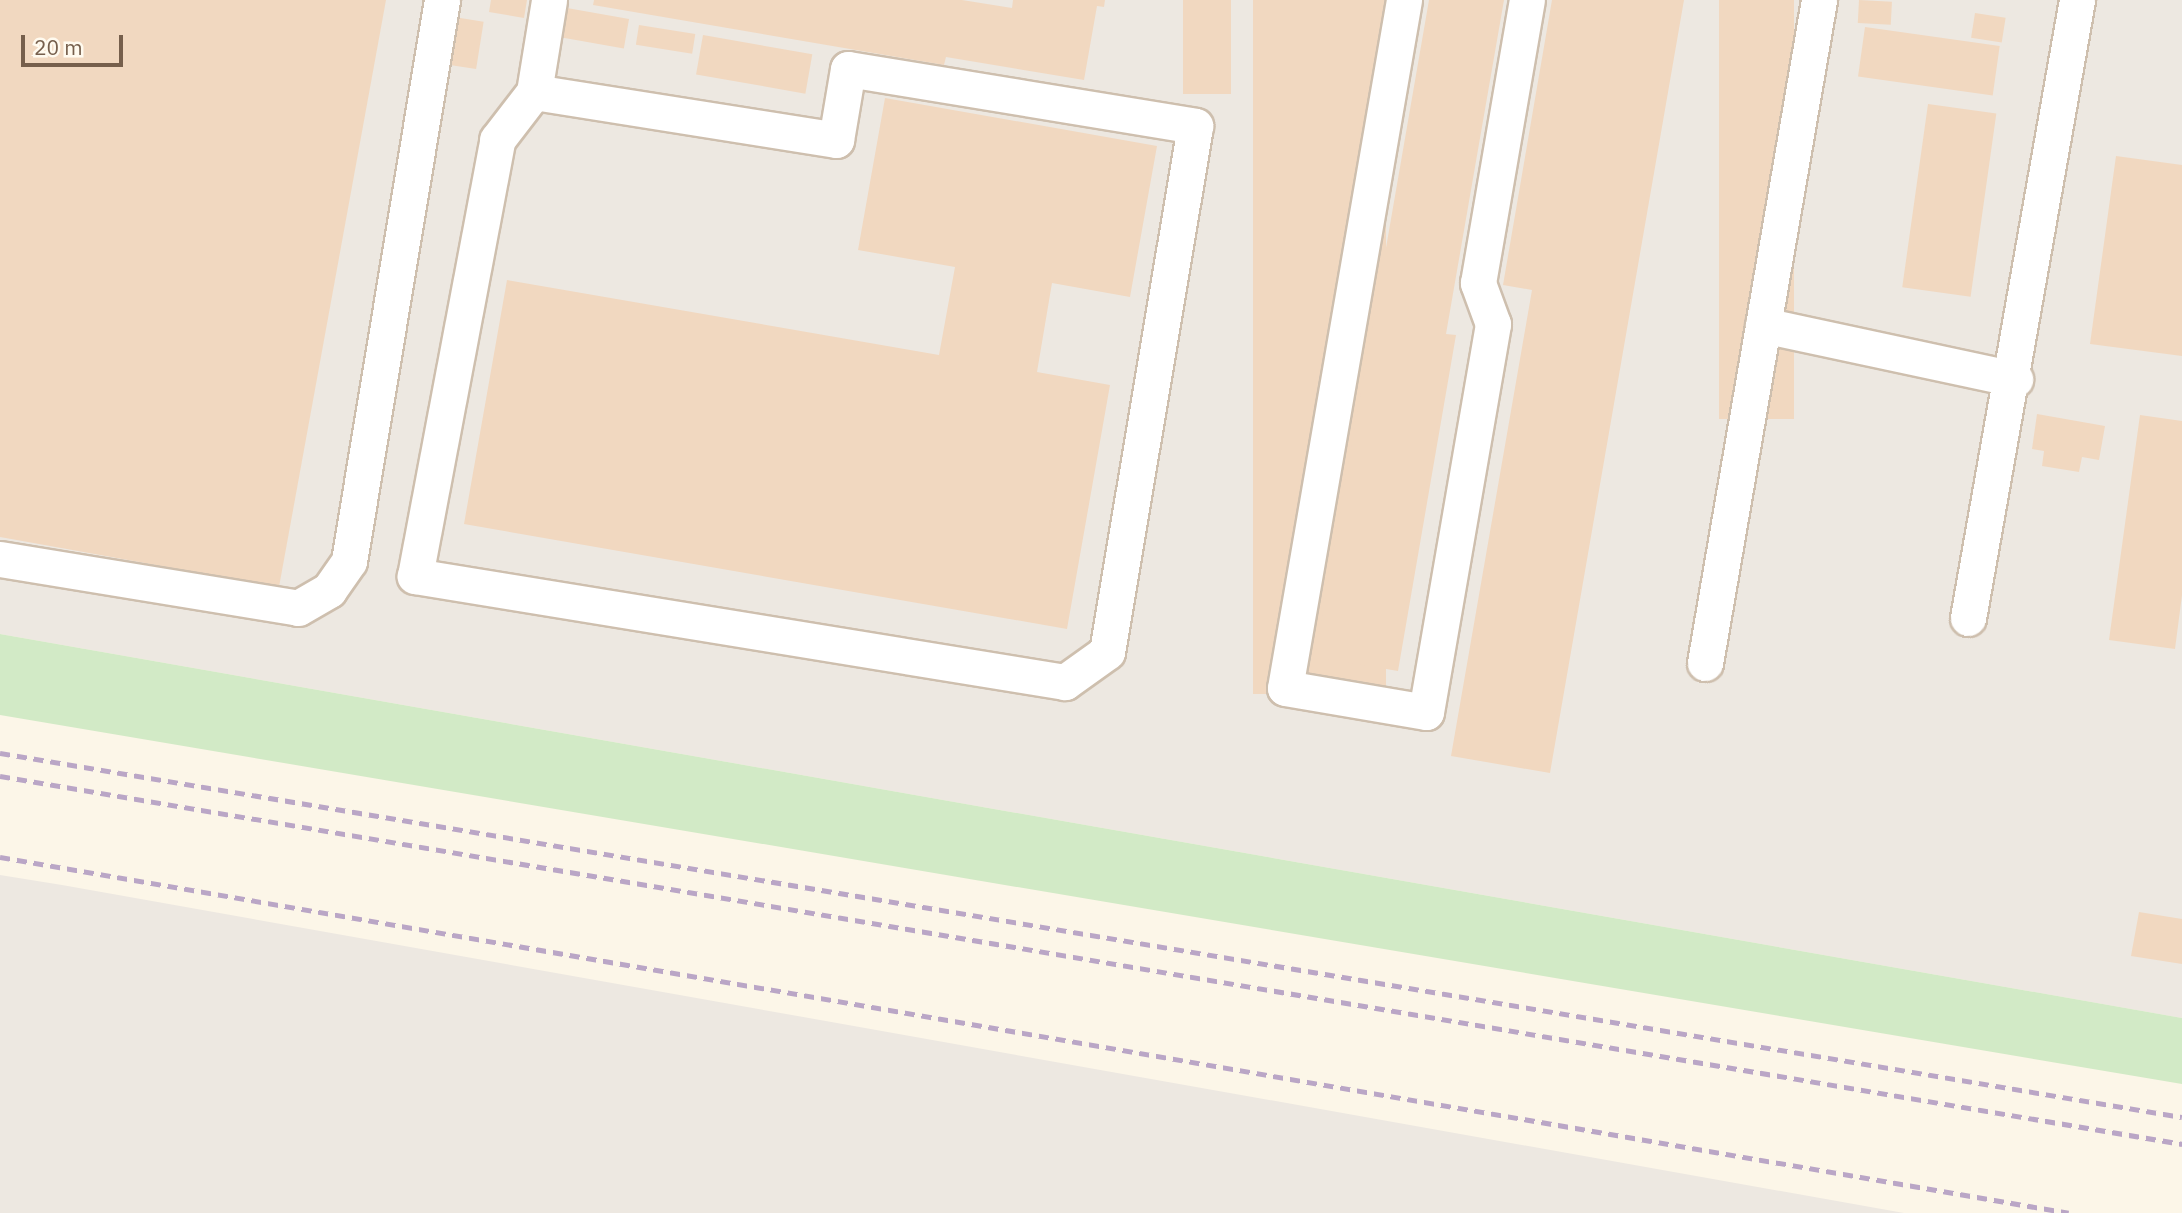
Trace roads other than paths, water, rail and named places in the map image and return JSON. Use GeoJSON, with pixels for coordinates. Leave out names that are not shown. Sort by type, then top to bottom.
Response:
{"type":"FeatureCollection","features":[{"type":"Feature","properties":{"kind":"lane"},"geometry":{"type":"LineString","coordinates":[[0,559],[298,608],[329,590],[349,561],[442,0]]}},
{"type":"Feature","properties":{"kind":"lane"},"geometry":{"type":"LineString","coordinates":[[534,92],[836,141],[848,69],[1195,125],[1107,652],[1065,682],[415,576],[497,140],[534,92],[549,0]]}},
{"type":"Feature","properties":{"kind":"lane"},"geometry":{"type":"LineString","coordinates":[[1404,0],[1285,688],[1426,712],[1493,324],[1478,283],[1527,0]]}},
{"type":"Feature","properties":{"kind":"lane"},"geometry":{"type":"LineString","coordinates":[[1705,663],[1819,0]]}},
{"type":"Feature","properties":{"kind":"lane"},"geometry":{"type":"LineString","coordinates":[[1968,618],[2015,379],[2077,0]]}},
{"type":"Feature","properties":{"kind":"lane"},"geometry":{"type":"LineString","coordinates":[[1763,325],[2015,379]]}},
{"type":"Feature","properties":{"kind":"railway"},"geometry":{"type":"LineString","coordinates":[[0,753],[2182,1117]]}},
{"type":"Feature","properties":{"kind":"railway"},"geometry":{"type":"LineString","coordinates":[[0,776],[2182,1144]]}},
{"type":"Feature","properties":{"kind":"railway"},"geometry":{"type":"LineString","coordinates":[[0,857],[2069,1213]]}}]}
